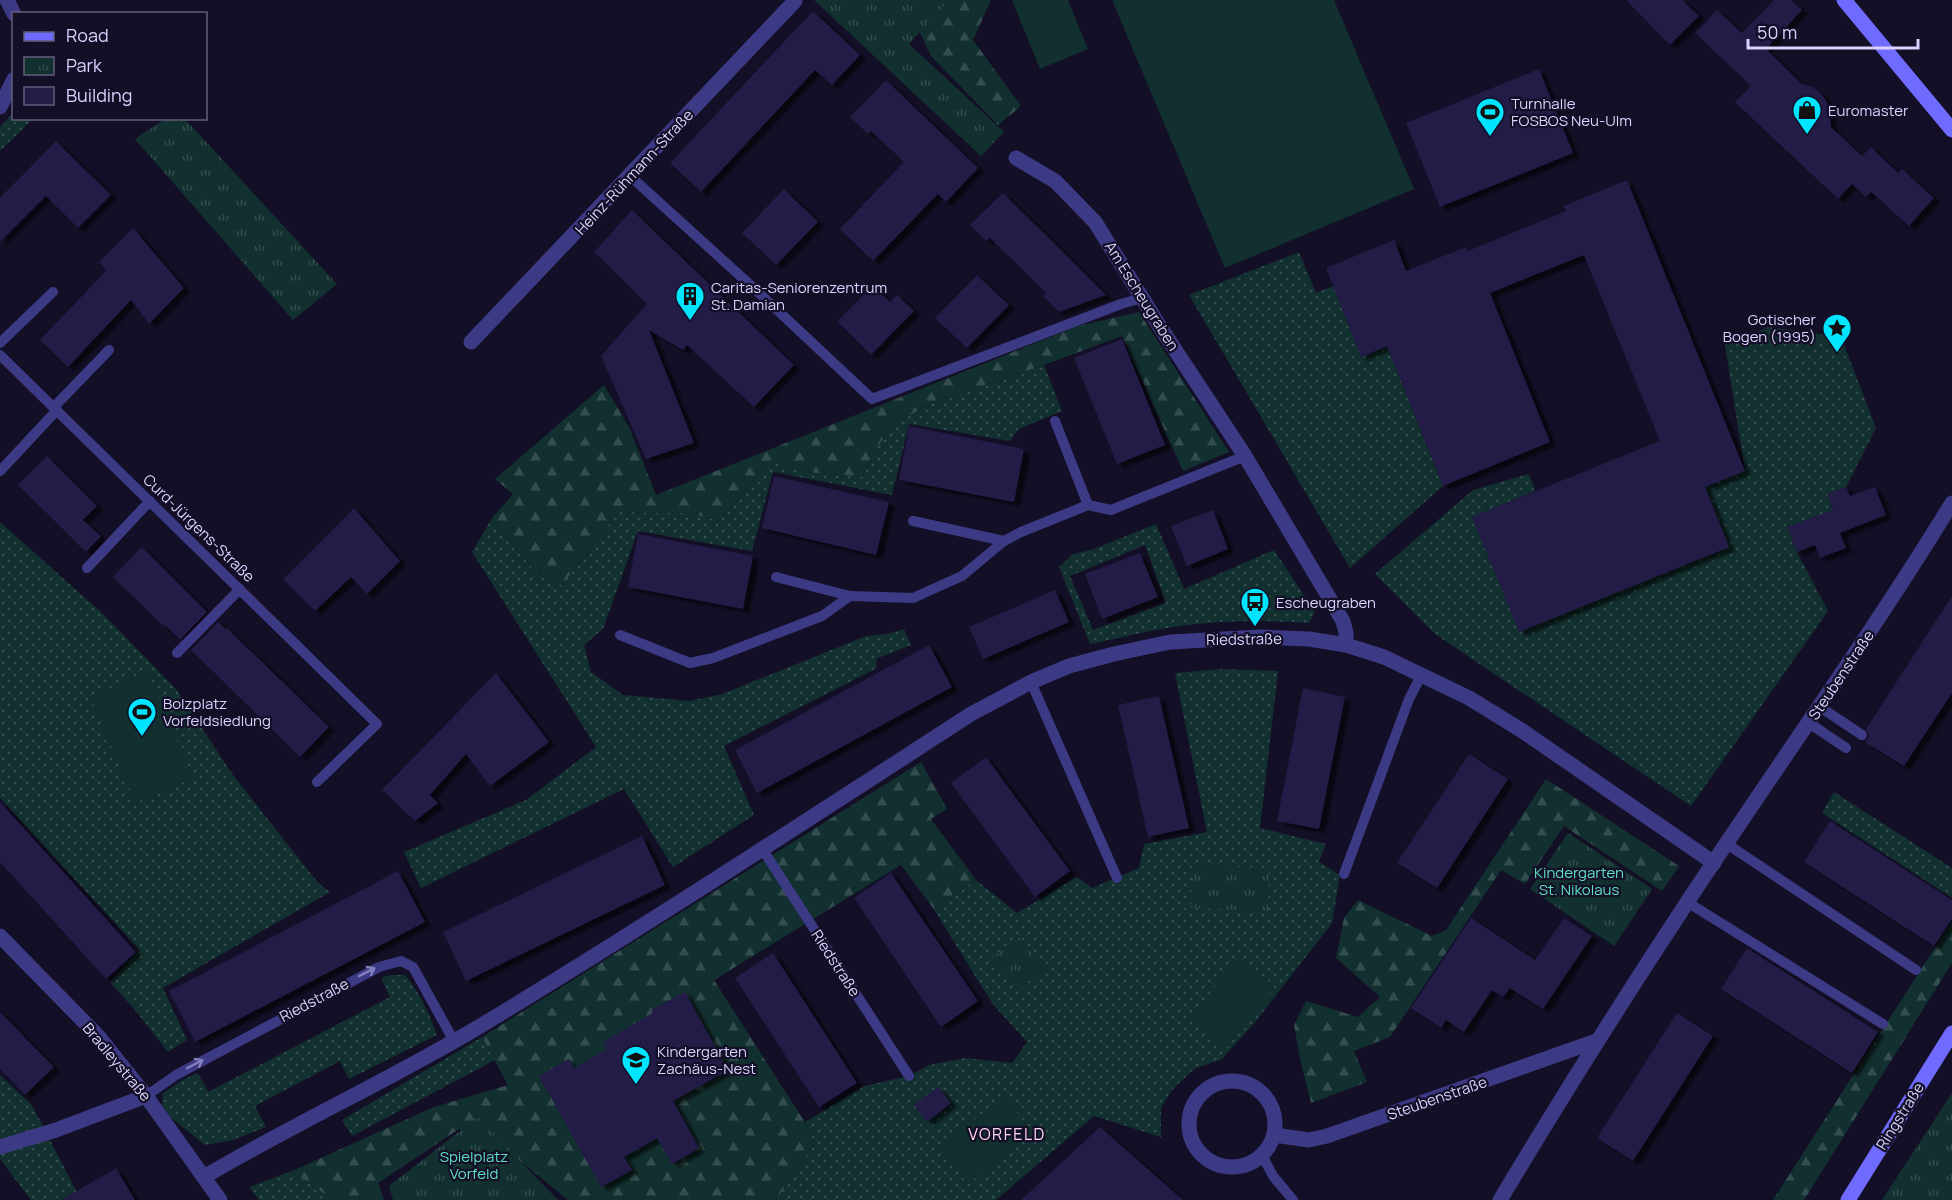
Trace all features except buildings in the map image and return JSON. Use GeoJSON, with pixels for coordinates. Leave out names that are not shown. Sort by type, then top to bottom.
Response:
{"type":"FeatureCollection","features":[{"type":"Feature","properties":{"kind":"main road"},"geometry":{"type":"LineString","coordinates":[[1844,0],[1952,130]]}},
{"type":"Feature","properties":{"kind":"main road","name":"Ringstraße"},"geometry":{"type":"LineString","coordinates":[[1848,1200],[1952,1033]]}},
{"type":"Feature","properties":{"kind":"street","name":"Heinz-Rühmann-Straße"},"geometry":{"type":"LineString","coordinates":[[471,342],[562,249],[629,175],[796,0]]}},
{"type":"Feature","properties":{"kind":"street"},"geometry":{"type":"LineString","coordinates":[[0,107],[12,84]]}},
{"type":"Feature","properties":{"kind":"street","name":"Am Escheugraben"},"geometry":{"type":"LineString","coordinates":[[1016,158],[1055,181],[1095,222],[1245,456],[1343,621],[1346,645]]}},
{"type":"Feature","properties":{"kind":"street","name":"Steubenstraße"},"geometry":{"type":"LineString","coordinates":[[1500,1200],[1596,1041],[1890,602],[1952,503]]}},
{"type":"Feature","properties":{"kind":"street","name":"Riedstraße"},"geometry":{"type":"LineString","coordinates":[[204,1177],[262,1142],[454,1041],[763,850],[970,714],[1031,682],[1069,666],[1170,642],[1260,637],[1308,639],[1346,645],[1384,657],[1469,698],[1521,730],[1714,863]]}},
{"type":"Feature","properties":{"kind":"street","name":"Bradleystraße"},"geometry":{"type":"LineString","coordinates":[[0,936],[98,1036],[146,1096],[220,1200]]}},
{"type":"Feature","properties":{"kind":"street","name":"Steubenstraße"},"geometry":{"type":"LineString","coordinates":[[1274,1135],[1308,1140],[1327,1136],[1596,1041]]}},
{"type":"Feature","properties":{"kind":"street"},"geometry":{"type":"LineString","coordinates":[[1227,1081],[1241,1082],[1265,1095],[1272,1107],[1275,1121],[1270,1146],[1262,1155],[1247,1165],[1238,1167],[1218,1165],[1202,1155],[1190,1136],[1189,1122],[1191,1109],[1204,1091],[1213,1085],[1227,1081]]}},
{"type":"Feature","properties":{"kind":"street"},"geometry":{"type":"LineString","coordinates":[[0,1147],[56,1130],[146,1096]]}},
{"type":"Feature","properties":{"kind":"lane"},"geometry":{"type":"LineString","coordinates":[[629,175],[872,399],[1142,298]]}},
{"type":"Feature","properties":{"kind":"lane"},"geometry":{"type":"LineString","coordinates":[[0,343],[53,292]]}},
{"type":"Feature","properties":{"kind":"lane"},"geometry":{"type":"LineString","coordinates":[[0,471],[110,350]]}},
{"type":"Feature","properties":{"kind":"lane","name":"Curd-Jürgens-Straße"},"geometry":{"type":"LineString","coordinates":[[0,355],[377,724],[317,782]]}},
{"type":"Feature","properties":{"kind":"lane"},"geometry":{"type":"LineString","coordinates":[[1055,421],[1088,505]]}},
{"type":"Feature","properties":{"kind":"lane"},"geometry":{"type":"LineString","coordinates":[[776,577],[850,596],[913,598],[962,576],[1004,541],[1088,505],[1111,510],[1245,456]]}},
{"type":"Feature","properties":{"kind":"lane"},"geometry":{"type":"LineString","coordinates":[[87,568],[150,501]]}},
{"type":"Feature","properties":{"kind":"lane"},"geometry":{"type":"LineString","coordinates":[[913,520],[1004,541]]}},
{"type":"Feature","properties":{"kind":"lane"},"geometry":{"type":"LineString","coordinates":[[177,653],[240,589]]}},
{"type":"Feature","properties":{"kind":"lane"},"geometry":{"type":"LineString","coordinates":[[620,635],[690,663],[713,658],[822,616],[850,596]]}},
{"type":"Feature","properties":{"kind":"lane"},"geometry":{"type":"LineString","coordinates":[[1344,874],[1409,699],[1422,674]]}},
{"type":"Feature","properties":{"kind":"lane"},"geometry":{"type":"LineString","coordinates":[[1031,682],[1118,878]]}},
{"type":"Feature","properties":{"kind":"lane"},"geometry":{"type":"LineString","coordinates":[[1820,707],[1862,735]]}},
{"type":"Feature","properties":{"kind":"lane"},"geometry":{"type":"LineString","coordinates":[[1809,723],[1846,748]]}},
{"type":"Feature","properties":{"kind":"lane"},"geometry":{"type":"LineString","coordinates":[[1727,844],[1916,970]]}},
{"type":"Feature","properties":{"kind":"lane","name":"Riedstraße"},"geometry":{"type":"LineString","coordinates":[[763,850],[909,1076]]}},
{"type":"Feature","properties":{"kind":"lane"},"geometry":{"type":"LineString","coordinates":[[1687,902],[1883,1024]]}},
{"type":"Feature","properties":{"kind":"lane","name":"Riedstraße"},"geometry":{"type":"LineString","coordinates":[[146,1096],[176,1075],[333,990],[379,967],[401,962],[413,967],[454,1041]]}},
{"type":"Feature","properties":{"kind":"lane"},"geometry":{"type":"LineString","coordinates":[[1262,1155],[1273,1176],[1293,1200]]}},
{"type":"Feature","properties":{"kind":"green space"},"geometry":{"type":"Polygon","coordinates":[[[814,0],[949,0],[909,44],[1004,132],[981,156],[814,0]]]}},
{"type":"Feature","properties":{"kind":"green space"},"geometry":{"type":"Polygon","coordinates":[[[920,0],[991,0],[973,40],[1021,106],[998,125],[931,56],[909,9],[920,0]]]}},
{"type":"Feature","properties":{"kind":"green space"},"geometry":{"type":"Polygon","coordinates":[[[1012,0],[1068,0],[1088,49],[1040,69],[1012,0]]]}},
{"type":"Feature","properties":{"kind":"green space"},"geometry":{"type":"Polygon","coordinates":[[[1112,0],[1334,0],[1414,189],[1225,268],[1112,0]]]}},
{"type":"Feature","properties":{"kind":"green space"},"geometry":{"type":"Polygon","coordinates":[[[12,114],[12,120],[32,120],[0,151],[0,127],[12,114]]]}},
{"type":"Feature","properties":{"kind":"green space"},"geometry":{"type":"Polygon","coordinates":[[[164,120],[186,120],[337,284],[293,320],[135,139],[164,120]]]}},
{"type":"Feature","properties":{"kind":"green space"},"geometry":{"type":"Polygon","coordinates":[[[1299,252],[1316,293],[1333,286],[1361,356],[1387,346],[1443,486],[1350,568],[1189,295],[1299,252]]]}},
{"type":"Feature","properties":{"kind":"green space"},"geometry":{"type":"Polygon","coordinates":[[[1139,312],[1229,452],[1183,471],[1122,336],[929,404],[891,426],[870,459],[862,477],[807,472],[769,462],[719,521],[690,513],[619,512],[562,585],[536,573],[492,518],[513,494],[495,479],[604,385],[629,427],[656,495],[1078,326],[1139,312]]]}},
{"type":"Feature","properties":{"kind":"green space"},"geometry":{"type":"Polygon","coordinates":[[[1769,327],[1841,337],[1876,428],[1846,487],[1828,494],[1835,520],[1788,527],[1797,552],[1828,611],[1691,806],[1435,634],[1375,574],[1473,490],[1529,474],[1535,491],[1473,517],[1729,547],[1705,487],[1745,471],[1725,345],[1769,327]]]}},
{"type":"Feature","properties":{"kind":"green space"},"geometry":{"type":"Polygon","coordinates":[[[1044,365],[1062,411],[1019,429],[1010,441],[909,424],[892,495],[773,472],[752,551],[638,531],[603,629],[584,645],[591,672],[623,695],[690,701],[722,694],[866,636],[888,634],[904,629],[911,645],[876,659],[877,668],[724,746],[754,815],[673,867],[624,789],[421,888],[404,852],[526,800],[596,747],[472,552],[492,518],[536,573],[562,585],[619,512],[690,513],[719,521],[769,462],[807,472],[862,477],[870,459],[891,426],[929,404],[1044,365]]]}},
{"type":"Feature","properties":{"kind":"green space"},"geometry":{"type":"Polygon","coordinates":[[[0,522],[103,614],[176,689],[233,775],[318,883],[330,892],[163,988],[187,1040],[168,1052],[110,982],[140,950],[0,798],[0,522]]]}},
{"type":"Feature","properties":{"kind":"green space"},"geometry":{"type":"Polygon","coordinates":[[[1156,524],[1184,589],[1274,550],[1315,612],[1309,623],[1244,621],[1196,624],[1090,644],[1059,567],[1073,554],[1094,549],[1156,524]],[[1145,545],[1070,576],[1093,630],[1166,603],[1145,545]]]}},
{"type":"Feature","properties":{"kind":"green space"},"geometry":{"type":"Polygon","coordinates":[[[1220,669],[1278,671],[1260,828],[1326,844],[1319,862],[1340,875],[1332,923],[1256,1021],[1222,1059],[1194,1069],[1172,1090],[1161,1108],[1161,1137],[1094,1116],[996,1200],[776,1200],[815,1143],[805,1122],[864,1086],[909,1076],[929,1065],[965,1058],[1012,1063],[1027,1042],[992,1003],[933,908],[976,880],[1017,913],[1077,877],[1092,888],[1139,868],[1144,844],[1207,832],[1175,673],[1220,669]]]}},
{"type":"Feature","properties":{"kind":"green space","name":"Bolzplatz Vorfeldsiedlung"},"geometry":{"type":"Polygon","coordinates":[[[148,672],[193,778],[135,803],[90,697],[148,672]]]}},
{"type":"Feature","properties":{"kind":"green space"},"geometry":{"type":"Polygon","coordinates":[[[921,762],[947,809],[931,819],[976,880],[933,908],[901,865],[714,980],[806,1124],[815,1143],[776,1200],[568,1200],[512,1154],[459,1129],[378,1183],[384,1200],[333,1200],[292,1171],[434,1107],[508,1085],[482,1037],[921,762]]]}},
{"type":"Feature","properties":{"kind":"green space"},"geometry":{"type":"Polygon","coordinates":[[[1546,779],[1679,866],[1662,891],[1564,826],[1525,884],[1501,870],[1390,1037],[1354,1051],[1367,1082],[1311,1103],[1294,1025],[1306,1001],[1358,1017],[1380,997],[1336,958],[1344,918],[1358,900],[1432,936],[1446,930],[1546,779]]]}},
{"type":"Feature","properties":{"kind":"green space"},"geometry":{"type":"Polygon","coordinates":[[[1834,792],[1952,868],[1952,898],[1822,813],[1834,792]]]}},
{"type":"Feature","properties":{"kind":"green space","name":"Kindergarten St. Nikolaus"},"geometry":{"type":"Polygon","coordinates":[[[1568,833],[1652,889],[1614,946],[1530,889],[1568,833]]]}},
{"type":"Feature","properties":{"kind":"green space"},"geometry":{"type":"Polygon","coordinates":[[[1192,865],[1269,868],[1268,911],[1191,908],[1192,865]]]}},
{"type":"Feature","properties":{"kind":"green space"},"geometry":{"type":"Polygon","coordinates":[[[1952,921],[1952,963],[1804,1200],[1773,1200],[1952,921]]]}},
{"type":"Feature","properties":{"kind":"green space"},"geometry":{"type":"Polygon","coordinates":[[[1020,937],[1045,972],[1017,992],[992,957],[1020,937]]]}},
{"type":"Feature","properties":{"kind":"green space"},"geometry":{"type":"Polygon","coordinates":[[[1238,957],[1275,986],[1226,1048],[1190,1019],[1238,957]]]}},
{"type":"Feature","properties":{"kind":"green space"},"geometry":{"type":"Polygon","coordinates":[[[405,975],[424,1004],[437,1035],[349,1079],[340,1061],[255,1106],[266,1127],[233,1140],[205,1145],[170,1117],[162,1105],[163,1093],[184,1079],[198,1073],[208,1092],[390,997],[381,978],[405,975]]]}},
{"type":"Feature","properties":{"kind":"green space"},"geometry":{"type":"Polygon","coordinates":[[[482,1037],[495,1060],[352,1136],[342,1120],[482,1037]]]}},
{"type":"Feature","properties":{"kind":"green space"},"geometry":{"type":"Polygon","coordinates":[[[0,1075],[32,1105],[81,1200],[31,1200],[0,1159],[0,1075]]]}},
{"type":"Feature","properties":{"kind":"green space"},"geometry":{"type":"Polygon","coordinates":[[[1952,1093],[1952,1200],[1882,1200],[1952,1093]]]}},
{"type":"Feature","properties":{"kind":"green space"},"geometry":{"type":"Polygon","coordinates":[[[1004,1096],[1033,1133],[968,1184],[939,1148],[1004,1096]]]}},
{"type":"Feature","properties":{"kind":"green space","name":"Spielplatz Vorfeld"},"geometry":{"type":"Polygon","coordinates":[[[478,1117],[558,1200],[393,1200],[389,1186],[478,1117]]]}},
{"type":"Feature","properties":{"kind":"green space"},"geometry":{"type":"Polygon","coordinates":[[[292,1171],[333,1200],[259,1200],[249,1187],[292,1171]]]}},
{"type":"Feature","properties":{"kind":"place","name":"Euromaster"},"geometry":{"type":"Point","coordinates":[1807,136]}},
{"type":"Feature","properties":{"kind":"place","name":"Turnhalle FOSBOS Neu-Ulm"},"geometry":{"type":"Point","coordinates":[1490,138]}},
{"type":"Feature","properties":{"kind":"place","name":"Caritas-Seniorenzentrum St. Damian"},"geometry":{"type":"Point","coordinates":[690,322]}},
{"type":"Feature","properties":{"kind":"place","name":"Gotischer Bogen (1995)"},"geometry":{"type":"Point","coordinates":[1837,354]}},
{"type":"Feature","properties":{"kind":"place","name":"Escheugraben"},"geometry":{"type":"Point","coordinates":[1255,628]}},
{"type":"Feature","properties":{"kind":"place","name":"Bolzplatz Vorfeldsiedlung"},"geometry":{"type":"Point","coordinates":[142,738]}},
{"type":"Feature","properties":{"kind":"place","name":"Kindergarten Zachäus-Nest"},"geometry":{"type":"Point","coordinates":[636,1086]}},
{"type":"Feature","properties":{"kind":"district","name":"VORFELD"},"geometry":{"type":"Point","coordinates":[1007,1134]}}]}
